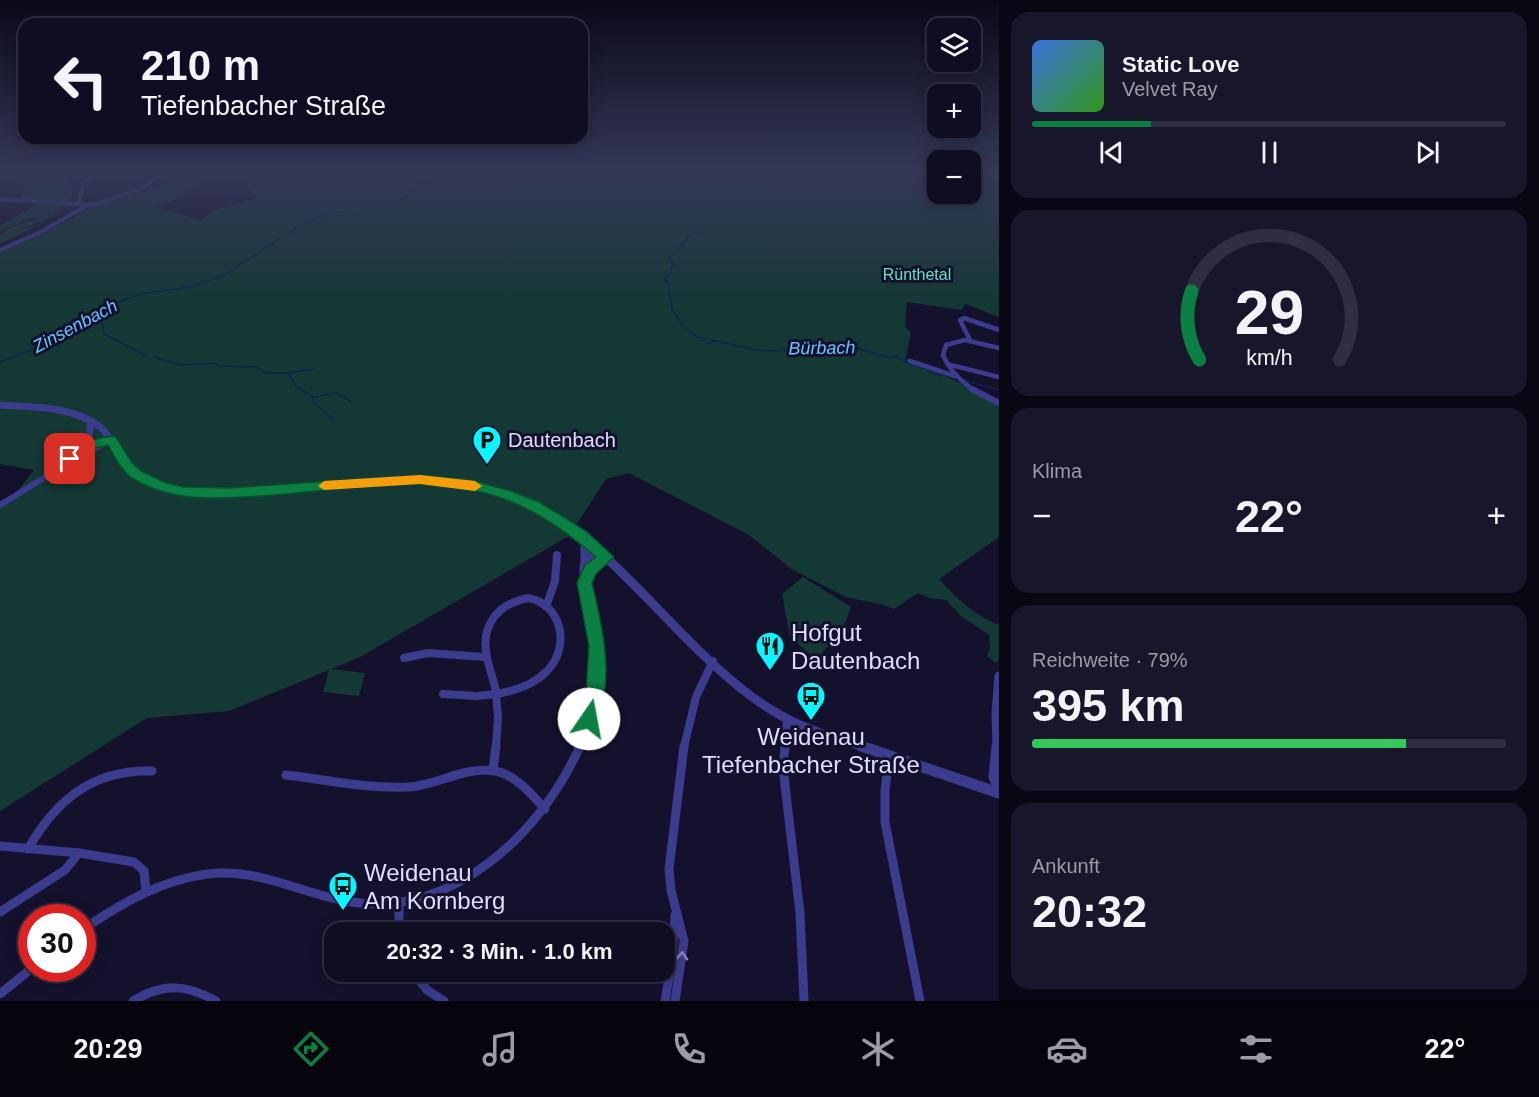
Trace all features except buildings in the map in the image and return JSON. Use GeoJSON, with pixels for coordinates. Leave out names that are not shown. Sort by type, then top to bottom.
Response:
{"type":"FeatureCollection","features":[{"type":"Feature","properties":{"kind":"street"},"geometry":{"type":"LineString","coordinates":[[0,250],[69,217]]}},
{"type":"Feature","properties":{"kind":"street"},"geometry":{"type":"LineString","coordinates":[[970,340],[960,325],[961,319],[972,319],[999,330]]}},
{"type":"Feature","properties":{"kind":"street"},"geometry":{"type":"LineString","coordinates":[[999,348],[970,340],[952,341],[946,345],[943,355],[946,364],[955,376],[972,389],[999,403]]}},
{"type":"Feature","properties":{"kind":"street"},"geometry":{"type":"LineString","coordinates":[[910,361],[955,376]]}},
{"type":"Feature","properties":{"kind":"street"},"geometry":{"type":"LineString","coordinates":[[946,364],[999,377]]}},
{"type":"Feature","properties":{"kind":"street"},"geometry":{"type":"LineString","coordinates":[[0,405],[67,412],[91,421],[104,430],[127,466],[136,474],[163,487],[184,492],[229,493],[420,480],[471,485],[524,501],[581,535],[759,703],[787,719],[889,756],[999,791]]}},
{"type":"Feature","properties":{"kind":"street"},"geometry":{"type":"LineString","coordinates":[[68,462],[90,438],[93,431],[91,421]]}},
{"type":"Feature","properties":{"kind":"street"},"geometry":{"type":"LineString","coordinates":[[0,505],[68,462],[111,440]]}},
{"type":"Feature","properties":{"kind":"street"},"geometry":{"type":"LineString","coordinates":[[96,922],[146,892],[182,880],[219,873],[256,878],[332,900],[374,904],[399,902],[443,889],[480,871],[510,849],[545,809],[568,772],[579,748],[595,694],[598,646],[582,570],[585,546],[581,535]]}},
{"type":"Feature","properties":{"kind":"street"},"geometry":{"type":"LineString","coordinates":[[585,560],[603,554]]}},
{"type":"Feature","properties":{"kind":"street"},"geometry":{"type":"LineString","coordinates":[[585,583],[603,554]]}},
{"type":"Feature","properties":{"kind":"street"},"geometry":{"type":"LineString","coordinates":[[547,604],[555,581],[557,555]]}},
{"type":"Feature","properties":{"kind":"street"},"geometry":{"type":"LineString","coordinates":[[443,693],[474,696],[497,695],[540,678],[551,667],[558,654],[560,633],[555,615],[547,604],[540,598],[525,597],[501,609],[489,627],[485,657],[497,695],[499,717],[493,771]]}},
{"type":"Feature","properties":{"kind":"street"},"geometry":{"type":"LineString","coordinates":[[404,658],[428,653],[485,657]]}},
{"type":"Feature","properties":{"kind":"street"},"geometry":{"type":"LineString","coordinates":[[675,1001],[682,963],[683,933],[675,912],[669,875],[680,771],[686,735],[698,691],[713,661]]}},
{"type":"Feature","properties":{"kind":"street"},"geometry":{"type":"LineString","coordinates":[[999,676],[996,713],[998,756],[994,777],[999,791]]}},
{"type":"Feature","properties":{"kind":"street"},"geometry":{"type":"LineString","coordinates":[[787,719],[783,768],[800,913],[804,1001]]}},
{"type":"Feature","properties":{"kind":"street"},"geometry":{"type":"LineString","coordinates":[[889,756],[885,791],[885,822],[920,1001]]}},
{"type":"Feature","properties":{"kind":"street"},"geometry":{"type":"LineString","coordinates":[[27,849],[35,833],[57,808],[90,783],[112,773],[128,770],[152,771]]}},
{"type":"Feature","properties":{"kind":"street"},"geometry":{"type":"LineString","coordinates":[[286,775],[412,787],[475,772],[501,772],[523,788],[545,809]]}},
{"type":"Feature","properties":{"kind":"street"},"geometry":{"type":"LineString","coordinates":[[0,846],[79,853],[134,862],[144,871],[146,892]]}},
{"type":"Feature","properties":{"kind":"street"},"geometry":{"type":"LineString","coordinates":[[0,912],[65,870],[79,853]]}},
{"type":"Feature","properties":{"kind":"street"},"geometry":{"type":"LineString","coordinates":[[399,902],[399,922]]}},
{"type":"Feature","properties":{"kind":"street"},"geometry":{"type":"LineString","coordinates":[[665,1001],[672,959],[675,912]]}},
{"type":"Feature","properties":{"kind":"street"},"geometry":{"type":"LineString","coordinates":[[0,994],[18,979]]}},
{"type":"Feature","properties":{"kind":"street"},"geometry":{"type":"LineString","coordinates":[[421,982],[427,990],[444,1001]]}},
{"type":"Feature","properties":{"kind":"street"},"geometry":{"type":"LineString","coordinates":[[134,1001],[148,991],[174,986],[198,989],[216,1001]]}},
{"type":"Feature","properties":{"kind":"green space"},"geometry":{"type":"Polygon","coordinates":[[[16,217],[41,217],[31,218],[0,231],[0,226],[16,217]]]}},
{"type":"Feature","properties":{"kind":"green space"},"geometry":{"type":"Polygon","coordinates":[[[44,217],[51,217],[20,229],[43,223],[0,244],[0,235],[11,227],[44,217]]]}},
{"type":"Feature","properties":{"kind":"green space","name":"Rünthetal"},"geometry":{"type":"Polygon","coordinates":[[[74,217],[188,217],[200,220],[205,217],[999,217],[999,317],[966,304],[961,310],[907,302],[905,326],[911,333],[906,358],[999,401],[999,537],[939,579],[966,606],[999,625],[999,659],[996,663],[987,656],[990,647],[989,635],[961,616],[946,600],[930,598],[918,593],[894,609],[846,597],[793,570],[749,535],[629,473],[606,479],[569,536],[360,657],[331,669],[365,673],[359,696],[323,692],[329,670],[229,711],[147,718],[0,811],[0,508],[9,502],[34,470],[0,464],[0,252],[74,217]]]}},
{"type":"Feature","properties":{"kind":"green space"},"geometry":{"type":"Polygon","coordinates":[[[803,577],[851,607],[845,623],[817,660],[790,637],[782,594],[803,577]]]}},
{"type":"Feature","properties":{"kind":"waterway","name":"Zinsenbach"},"geometry":{"type":"LineString","coordinates":[[285,235],[320,217]]}},
{"type":"Feature","properties":{"kind":"waterway","name":"Bürbach"},"geometry":{"type":"LineString","coordinates":[[680,247],[690,235],[701,232]]}},
{"type":"Feature","properties":{"kind":"waterway","name":"Zinsenbach"},"geometry":{"type":"LineString","coordinates":[[0,362],[51,342],[123,300],[146,293],[189,287],[223,276],[282,237]]}},
{"type":"Feature","properties":{"kind":"waterway","name":"Bürbach"},"geometry":{"type":"LineString","coordinates":[[679,249],[669,258],[674,266],[671,267],[671,272],[664,280],[668,282],[672,310],[683,325]]}},
{"type":"Feature","properties":{"kind":"waterway"},"geometry":{"type":"LineString","coordinates":[[90,321],[103,324],[103,331]]}},
{"type":"Feature","properties":{"kind":"waterway","name":"Bürbach"},"geometry":{"type":"LineString","coordinates":[[685,328],[698,337],[756,350],[774,351],[811,347],[825,351],[849,346],[890,358],[895,356],[910,364],[957,379]]}},
{"type":"Feature","properties":{"kind":"waterway"},"geometry":{"type":"LineString","coordinates":[[104,334],[147,356]]}},
{"type":"Feature","properties":{"kind":"waterway","name":"Bürbach"},"geometry":{"type":"LineString","coordinates":[[707,344],[714,341]]}},
{"type":"Feature","properties":{"kind":"waterway"},"geometry":{"type":"LineString","coordinates":[[905,361],[909,342]]}},
{"type":"Feature","properties":{"kind":"waterway"},"geometry":{"type":"LineString","coordinates":[[154,357],[181,365],[214,363],[219,366],[255,367],[266,373],[289,373]]}},
{"type":"Feature","properties":{"kind":"waterway"},"geometry":{"type":"LineString","coordinates":[[289,373],[314,369]]}},
{"type":"Feature","properties":{"kind":"waterway","name":"Bürbach"},"geometry":{"type":"LineString","coordinates":[[928,371],[941,376]]}},
{"type":"Feature","properties":{"kind":"waterway"},"geometry":{"type":"LineString","coordinates":[[289,373],[296,386],[313,397],[312,401],[334,420]]}},
{"type":"Feature","properties":{"kind":"waterway","name":"Bürbach"},"geometry":{"type":"LineString","coordinates":[[966,381],[999,390]]}},
{"type":"Feature","properties":{"kind":"waterway"},"geometry":{"type":"LineString","coordinates":[[315,397],[336,393],[350,401]]}},
{"type":"Feature","properties":{"kind":"slow traffic"},"geometry":{"type":"LineString","coordinates":[[324,486],[420,480],[475,486]]}},
{"type":"Feature","properties":{"kind":"place","name":"Dautenbach"},"geometry":{"type":"Point","coordinates":[487,466]}},
{"type":"Feature","properties":{"kind":"place","name":"Hofgut Dautenbach"},"geometry":{"type":"Point","coordinates":[770,672]}},
{"type":"Feature","properties":{"kind":"place","name":"Weidenau Tiefenbacher Straße"},"geometry":{"type":"Point","coordinates":[811,722]}},
{"type":"Feature","properties":{"kind":"place","name":"Weidenau Am Kornberg"},"geometry":{"type":"Point","coordinates":[343,912]}},
{"type":"Feature","properties":{"kind":"route"},"geometry":{"type":"LineString","coordinates":[[70,459],[91,444],[111,440],[127,466],[136,474],[171,490],[184,492],[229,493],[420,480],[471,485],[534,505],[581,535],[607,557],[591,570],[585,583],[598,646],[595,694],[589,719]]}}]}
